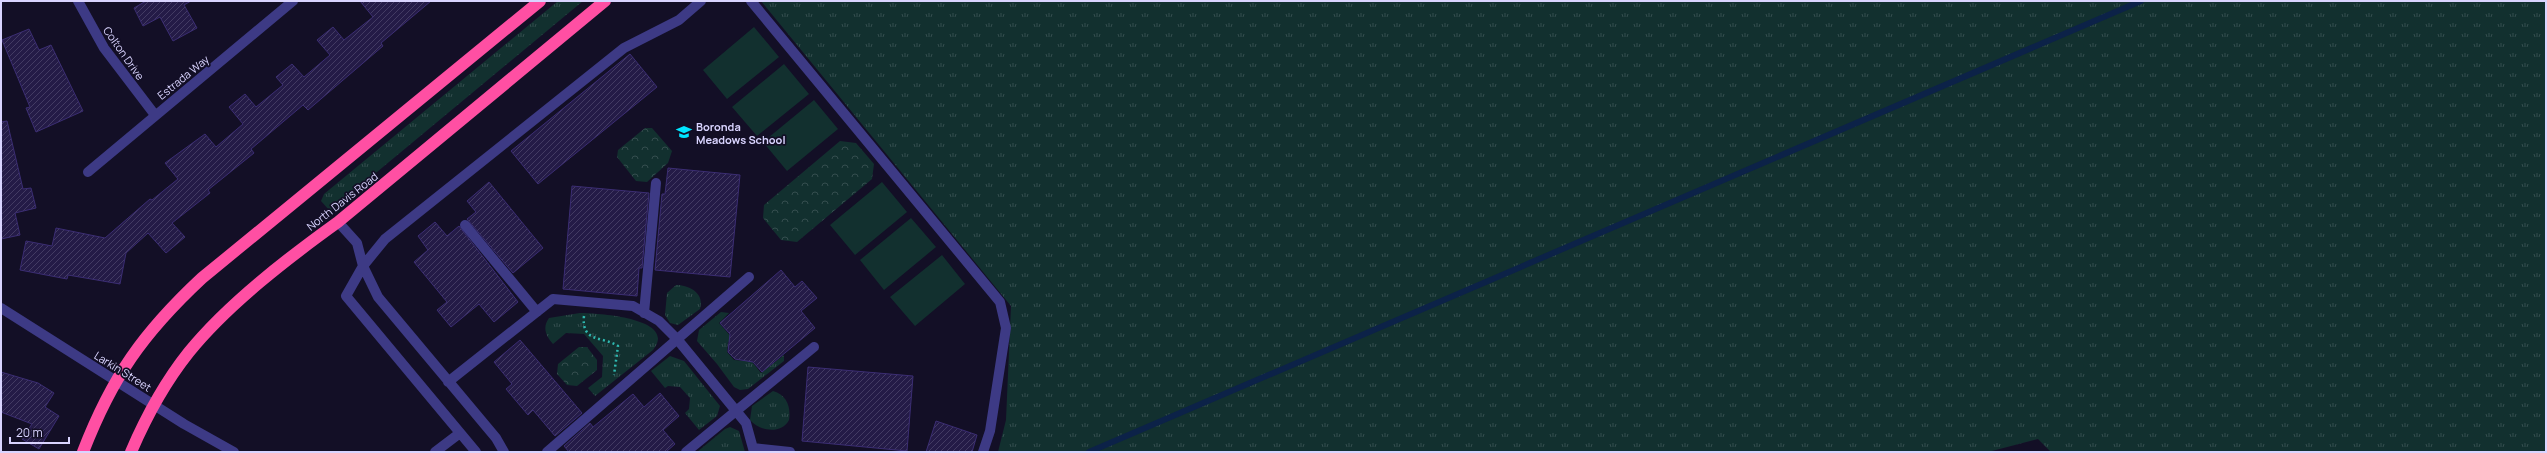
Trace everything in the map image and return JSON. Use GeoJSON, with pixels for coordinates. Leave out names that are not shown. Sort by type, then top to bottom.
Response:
{"type":"FeatureCollection","features":[{"type":"Feature","properties":{"kind":"highway"},"geometry":{"type":"LineString","coordinates":[[84,452],[100,410],[116,381],[155,325],[202,278],[540,1]]}},
{"type":"Feature","properties":{"kind":"highway","name":"North Davis Road"},"geometry":{"type":"LineString","coordinates":[[131,452],[154,405],[176,370],[208,331],[236,305],[605,1]]}},
{"type":"Feature","properties":{"kind":"street","name":"Colton Drive"},"geometry":{"type":"LineString","coordinates":[[78,1],[104,48],[156,115]]}},
{"type":"Feature","properties":{"kind":"street","name":"Estrada Way"},"geometry":{"type":"LineString","coordinates":[[88,172],[294,1]]}},
{"type":"Feature","properties":{"kind":"street"},"geometry":{"type":"LineString","coordinates":[[476,452],[346,296],[363,266],[385,239],[624,48],[679,20],[701,1]]}},
{"type":"Feature","properties":{"kind":"street"},"geometry":{"type":"LineString","coordinates":[[751,1],[1000,302],[1006,328],[990,431],[983,452]]}},
{"type":"Feature","properties":{"kind":"street"},"geometry":{"type":"LineString","coordinates":[[644,313],[656,183]]}},
{"type":"Feature","properties":{"kind":"street"},"geometry":{"type":"LineString","coordinates":[[338,222],[357,243],[363,266],[378,297],[496,438],[504,452]]}},
{"type":"Feature","properties":{"kind":"street"},"geometry":{"type":"LineString","coordinates":[[465,225],[537,312]]}},
{"type":"Feature","properties":{"kind":"street"},"geometry":{"type":"LineString","coordinates":[[547,452],[620,387],[749,277]]}},
{"type":"Feature","properties":{"kind":"street"},"geometry":{"type":"LineString","coordinates":[[448,382],[553,299],[632,306],[659,321],[677,339],[746,423],[753,450],[790,452]]}},
{"type":"Feature","properties":{"kind":"street","name":"Larkin Street"},"geometry":{"type":"LineString","coordinates":[[1,308],[154,405],[234,452]]}},
{"type":"Feature","properties":{"kind":"street"},"geometry":{"type":"LineString","coordinates":[[686,452],[814,347]]}},
{"type":"Feature","properties":{"kind":"street"},"geometry":{"type":"LineString","coordinates":[[435,452],[460,433]]}},
{"type":"Feature","properties":{"kind":"path"},"geometry":{"type":"LineString","coordinates":[[585,302],[584,329],[592,336],[618,346],[613,372],[614,382],[620,387]]}},
{"type":"Feature","properties":{"kind":"green space"},"geometry":{"type":"Polygon","coordinates":[[[558,1],[583,1],[330,211],[321,201],[324,194],[558,1]]]}},
{"type":"Feature","properties":{"kind":"green space"},"geometry":{"type":"Polygon","coordinates":[[[761,1],[2546,1],[2546,452],[2051,452],[2038,439],[1988,452],[998,452],[1006,420],[1011,306],[761,1]]]}},
{"type":"Feature","properties":{"kind":"green space"},"geometry":{"type":"Polygon","coordinates":[[[754,27],[779,57],[727,99],[703,70],[754,27]]]}},
{"type":"Feature","properties":{"kind":"green space"},"geometry":{"type":"Polygon","coordinates":[[[784,64],[809,94],[757,136],[732,107],[784,64]]]}},
{"type":"Feature","properties":{"kind":"green space"},"geometry":{"type":"Polygon","coordinates":[[[814,100],[838,129],[787,171],[763,142],[814,100]]]}},
{"type":"Feature","properties":{"kind":"green space"},"geometry":{"type":"Polygon","coordinates":[[[645,128],[652,128],[672,151],[668,163],[647,182],[636,181],[617,157],[618,150],[645,128]]]}},
{"type":"Feature","properties":{"kind":"green space"},"geometry":{"type":"Polygon","coordinates":[[[840,141],[856,143],[874,164],[872,179],[797,242],[781,240],[763,218],[764,205],[840,141]]]}},
{"type":"Feature","properties":{"kind":"green space"},"geometry":{"type":"Polygon","coordinates":[[[882,182],[907,212],[855,255],[830,225],[882,182]]]}},
{"type":"Feature","properties":{"kind":"green space"},"geometry":{"type":"Polygon","coordinates":[[[911,218],[936,247],[884,290],[860,260],[911,218]]]}},
{"type":"Feature","properties":{"kind":"green space"},"geometry":{"type":"Polygon","coordinates":[[[942,255],[965,284],[915,326],[890,297],[942,255]]]}},
{"type":"Feature","properties":{"kind":"green space"},"geometry":{"type":"Polygon","coordinates":[[[676,285],[681,285],[695,291],[701,304],[700,309],[678,325],[670,323],[665,315],[667,293],[676,285]]]}},
{"type":"Feature","properties":{"kind":"green space"},"geometry":{"type":"Polygon","coordinates":[[[721,312],[729,313],[719,323],[733,339],[728,342],[727,352],[734,360],[745,361],[749,358],[761,373],[784,355],[784,361],[748,389],[740,390],[734,387],[697,341],[699,330],[721,312]]]}},
{"type":"Feature","properties":{"kind":"green space"},"geometry":{"type":"Polygon","coordinates":[[[580,313],[617,316],[646,324],[655,331],[658,339],[653,350],[595,396],[588,388],[602,377],[603,356],[584,334],[566,333],[553,344],[548,338],[545,329],[549,318],[580,313]]]}},
{"type":"Feature","properties":{"kind":"green space"},"geometry":{"type":"Polygon","coordinates":[[[579,347],[587,347],[597,360],[597,370],[577,386],[567,385],[557,374],[558,364],[579,347]]]}},
{"type":"Feature","properties":{"kind":"green space"},"geometry":{"type":"Polygon","coordinates":[[[670,356],[684,361],[720,406],[717,416],[699,430],[685,413],[689,409],[690,398],[680,387],[668,386],[665,388],[651,371],[670,356]]]}},
{"type":"Feature","properties":{"kind":"green space"},"geometry":{"type":"Polygon","coordinates":[[[773,391],[782,395],[787,402],[789,406],[789,420],[781,428],[770,430],[759,427],[750,420],[752,406],[773,391]]]}},
{"type":"Feature","properties":{"kind":"green space"},"geometry":{"type":"Polygon","coordinates":[[[730,427],[739,431],[745,452],[697,452],[725,429],[730,427]]]}},
{"type":"Feature","properties":{"kind":"building"},"geometry":{"type":"Polygon","coordinates":[[[146,1],[191,1],[184,5],[197,28],[173,41],[160,17],[143,26],[134,8],[146,1]]]}},
{"type":"Feature","properties":{"kind":"building"},"geometry":{"type":"Polygon","coordinates":[[[360,1],[431,1],[381,43],[383,46],[308,110],[303,105],[251,149],[254,153],[208,190],[210,193],[172,223],[185,237],[166,253],[148,233],[126,253],[120,284],[68,275],[67,279],[20,270],[26,241],[52,246],[56,228],[105,238],[150,199],[152,200],[178,179],[165,163],[205,134],[216,147],[243,124],[229,107],[245,94],[256,107],[283,85],[276,77],[292,64],[304,77],[330,55],[317,40],[333,27],[344,40],[373,17],[360,1]]]}},
{"type":"Feature","properties":{"kind":"building"},"geometry":{"type":"Polygon","coordinates":[[[29,29],[39,50],[51,45],[83,111],[36,132],[26,108],[30,107],[2,40],[29,29]]]}},
{"type":"Feature","properties":{"kind":"building"},"geometry":{"type":"Polygon","coordinates":[[[630,54],[657,87],[538,184],[511,151],[630,54]]]}},
{"type":"Feature","properties":{"kind":"building"},"geometry":{"type":"Polygon","coordinates":[[[7,121],[23,189],[31,188],[36,208],[15,213],[20,235],[1,239],[1,122],[7,121]]]}},
{"type":"Feature","properties":{"kind":"building"},"geometry":{"type":"Polygon","coordinates":[[[668,168],[740,175],[730,277],[655,270],[662,194],[665,194],[668,168]]]}},
{"type":"Feature","properties":{"kind":"building"},"geometry":{"type":"Polygon","coordinates":[[[489,182],[543,248],[513,273],[467,219],[476,212],[467,201],[489,182]]]}},
{"type":"Feature","properties":{"kind":"building"},"geometry":{"type":"Polygon","coordinates":[[[572,186],[649,193],[642,268],[639,268],[637,296],[563,289],[572,186]]]}},
{"type":"Feature","properties":{"kind":"building"},"geometry":{"type":"Polygon","coordinates":[[[435,222],[447,236],[459,226],[518,302],[494,322],[479,304],[451,327],[437,310],[447,302],[414,262],[428,250],[418,236],[435,222]]]}},
{"type":"Feature","properties":{"kind":"building"},"geometry":{"type":"Polygon","coordinates":[[[781,270],[795,287],[802,281],[817,298],[801,311],[815,328],[762,372],[753,362],[735,359],[728,352],[730,334],[720,323],[781,270]]]}},
{"type":"Feature","properties":{"kind":"building"},"geometry":{"type":"Polygon","coordinates":[[[520,340],[582,413],[555,436],[533,410],[528,415],[506,389],[512,384],[494,362],[520,340]]]}},
{"type":"Feature","properties":{"kind":"building"},"geometry":{"type":"Polygon","coordinates":[[[808,367],[913,376],[907,451],[802,441],[808,367]]]}},
{"type":"Feature","properties":{"kind":"building"},"geometry":{"type":"Polygon","coordinates":[[[1,372],[38,383],[54,393],[45,407],[59,416],[39,449],[22,439],[32,424],[1,412],[1,372]]]}},
{"type":"Feature","properties":{"kind":"building"},"geometry":{"type":"Polygon","coordinates":[[[660,393],[679,416],[663,430],[675,444],[666,452],[569,452],[564,446],[590,423],[593,427],[633,394],[644,407],[660,393]]]}},
{"type":"Feature","properties":{"kind":"building"},"geometry":{"type":"Polygon","coordinates":[[[936,421],[977,435],[972,452],[926,452],[936,421]]]}},
{"type":"Feature","properties":{"kind":"waterway"},"geometry":{"type":"LineString","coordinates":[[1089,452],[2141,1]]}},
{"type":"Feature","properties":{"kind":"place","name":"Boronda Meadows School"},"geometry":{"type":"Point","coordinates":[684,132]}}]}
